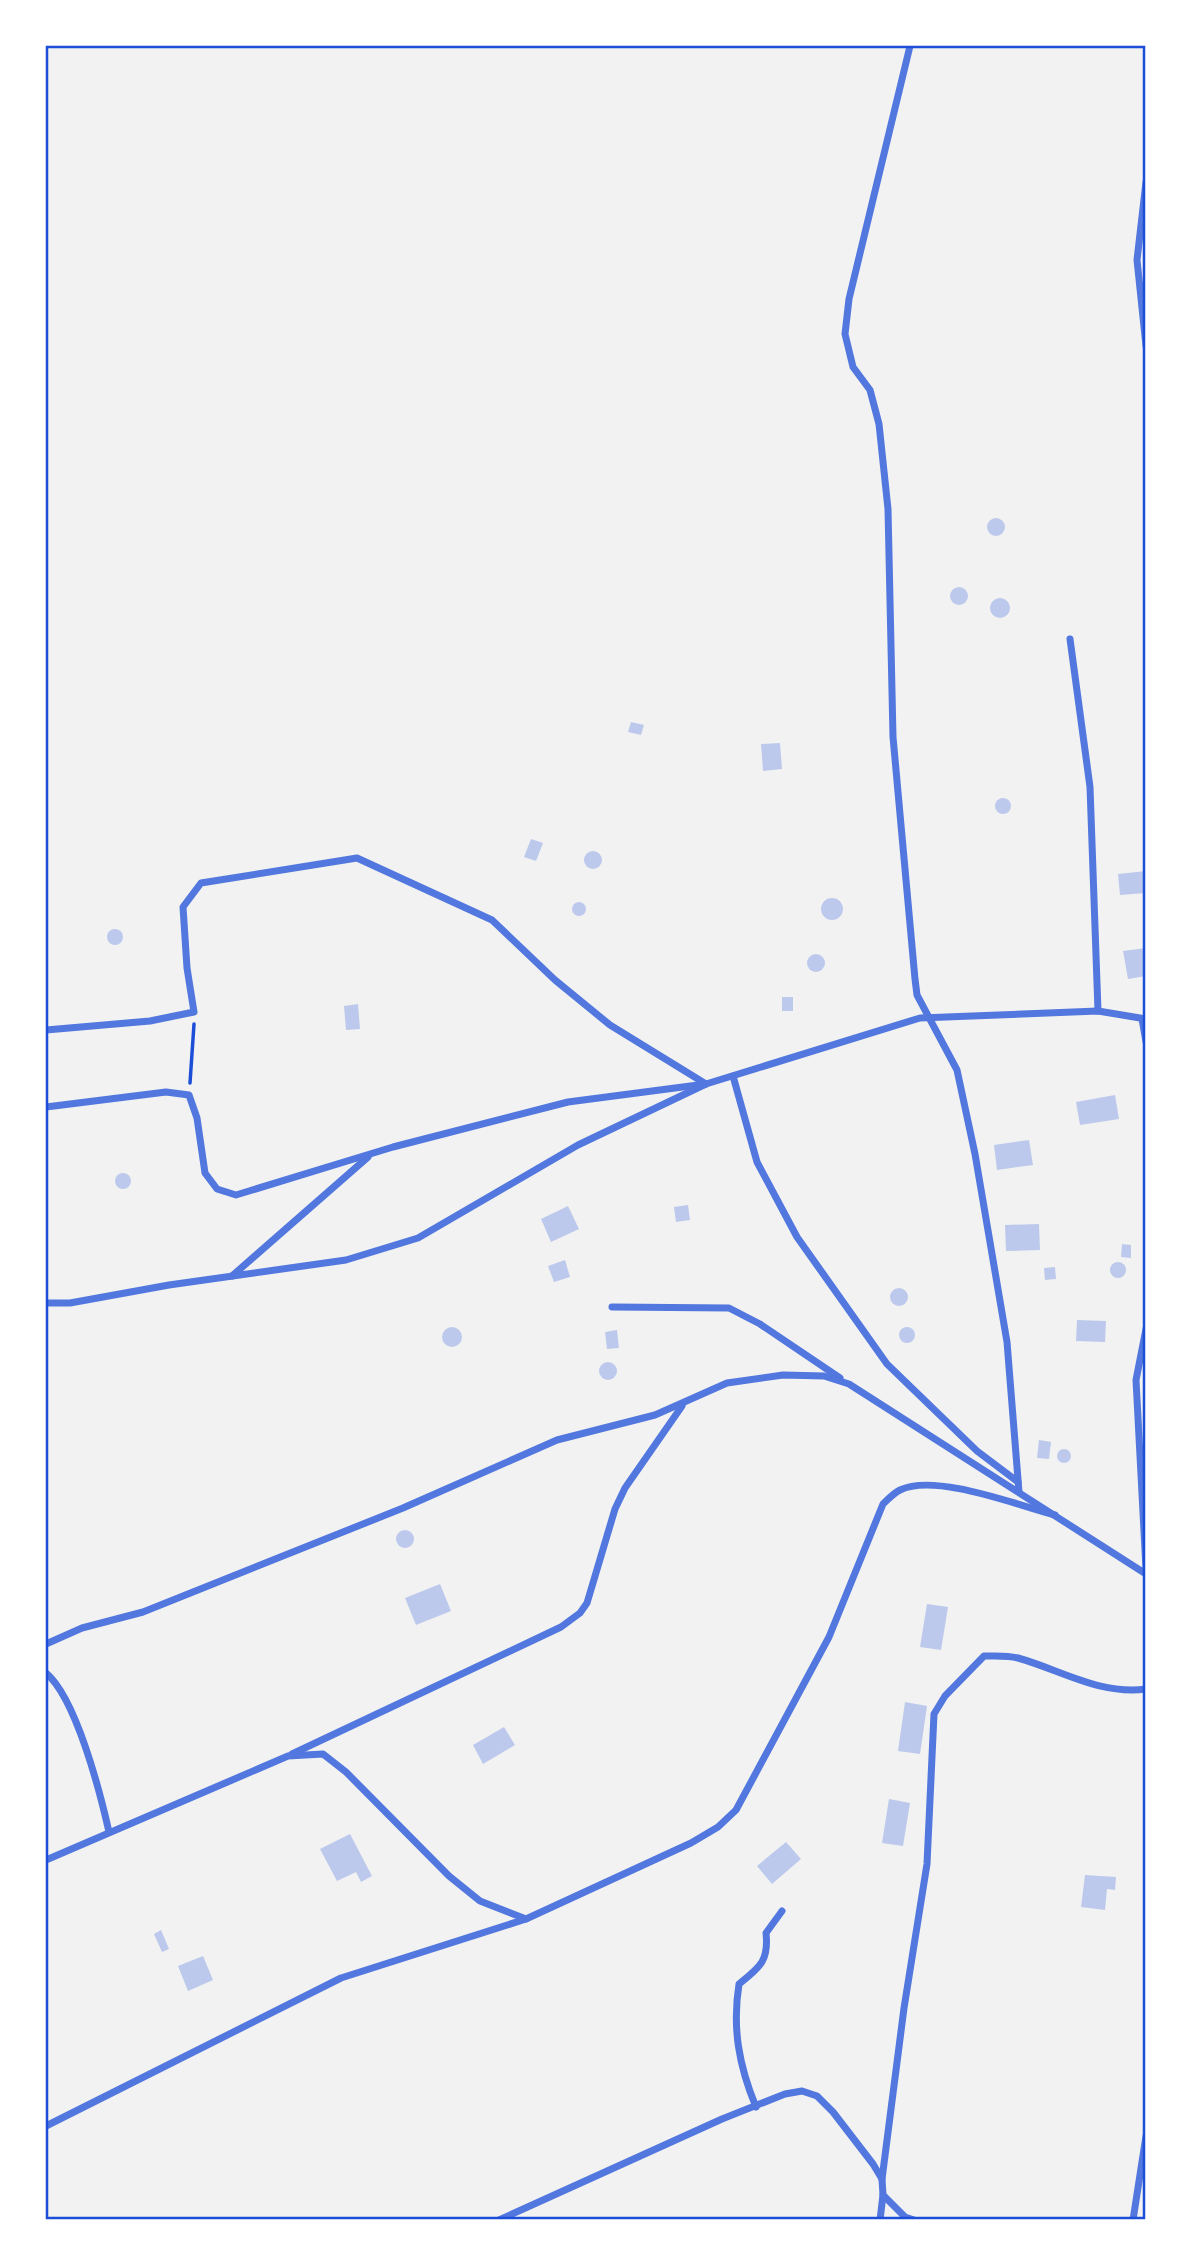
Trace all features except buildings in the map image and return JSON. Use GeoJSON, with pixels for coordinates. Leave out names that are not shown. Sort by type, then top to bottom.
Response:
{"type":"FeatureCollection","features":[{"type":"Feature","properties":{"kind":"street"},"geometry":{"type":"LineString","coordinates":[[910,46],[849,299],[845,334],[853,366],[870,390],[879,424],[888,509],[893,737],[917,995],[957,1070],[975,1154],[1007,1342],[1019,1492]]}},
{"type":"Feature","properties":{"kind":"street"},"geometry":{"type":"LineString","coordinates":[[1146,182],[1137,260],[1146,346]]}},
{"type":"Feature","properties":{"kind":"street"},"geometry":{"type":"LineString","coordinates":[[1070,639],[1090,787],[1098,1011]]}},
{"type":"Feature","properties":{"kind":"street"},"geometry":{"type":"LineString","coordinates":[[46,1030],[150,1021],[194,1012],[187,968],[183,907],[201,883],[357,858],[492,920],[555,980],[610,1025],[706,1084]]}},
{"type":"Feature","properties":{"kind":"street"},"geometry":{"type":"LineString","coordinates":[[46,1303],[70,1303],[346,1260],[418,1238],[578,1145],[706,1084],[928,1017],[1098,1011],[1144,1019],[1146,1042]]}},
{"type":"Feature","properties":{"kind":"street"},"geometry":{"type":"LineString","coordinates":[[733,1076],[757,1162],[797,1237],[887,1364],[976,1451],[1018,1482]]}},
{"type":"Feature","properties":{"kind":"street"},"geometry":{"type":"LineString","coordinates":[[46,1107],[166,1092],[189,1095],[197,1118],[205,1173],[216,1189],[236,1195],[373,1153],[568,1102],[706,1084]]}},
{"type":"Feature","properties":{"kind":"street"},"geometry":{"type":"LineString","coordinates":[[231,1276],[373,1153]]}},
{"type":"Feature","properties":{"kind":"street"},"geometry":{"type":"LineString","coordinates":[[612,1307],[729,1308],[760,1324],[849,1384],[1146,1571]]}},
{"type":"Feature","properties":{"kind":"street"},"geometry":{"type":"LineString","coordinates":[[1146,1329],[1136,1380],[1146,1571]]}},
{"type":"Feature","properties":{"kind":"street"},"geometry":{"type":"LineString","coordinates":[[46,1644],[82,1628],[169,1602],[403,1508],[557,1440],[683,1406],[727,1383],[783,1375],[824,1376],[849,1384]]}},
{"type":"Feature","properties":{"kind":"street"},"geometry":{"type":"LineString","coordinates":[[46,1860],[288,1756],[561,1627],[580,1613],[587,1603],[625,1488],[683,1406]]}},
{"type":"Feature","properties":{"kind":"street"},"geometry":{"type":"LineString","coordinates":[[46,2126],[341,1978],[526,1919],[691,1843],[718,1827],[736,1810],[829,1637],[883,1504],[900,1489],[926,1485],[947,1487],[1055,1515]]}},
{"type":"Feature","properties":{"kind":"street"},"geometry":{"type":"LineString","coordinates":[[880,2220],[882,2179],[904,2008],[927,1864],[934,1714],[945,1696],[984,1656],[1016,1657],[1093,1684],[1128,1691],[1146,1689]]}},
{"type":"Feature","properties":{"kind":"street"},"geometry":{"type":"LineString","coordinates":[[46,1673],[56,1682],[76,1724],[102,1798],[109,1832]]}},
{"type":"Feature","properties":{"kind":"street"},"geometry":{"type":"LineString","coordinates":[[288,1756],[323,1754],[346,1772],[449,1876],[480,1901],[526,1919]]}},
{"type":"Feature","properties":{"kind":"street"},"geometry":{"type":"LineString","coordinates":[[756,2107],[741,2071],[735,2009],[739,1984],[760,1966],[768,1950],[766,1933],[782,1911]]}},
{"type":"Feature","properties":{"kind":"street"},"geometry":{"type":"LineString","coordinates":[[499,2220],[785,2094],[802,2091],[817,2096],[857,2140],[882,2179]]}},
{"type":"Feature","properties":{"kind":"street"},"geometry":{"type":"LineString","coordinates":[[1133,2220],[1146,2136]]}},
{"type":"Feature","properties":{"kind":"street"},"geometry":{"type":"LineString","coordinates":[[883,2195],[905,2217],[914,2220]]}},
{"type":"Feature","properties":{"kind":"path"},"geometry":{"type":"LineString","coordinates":[[189,1095],[194,1012]]}}]}
